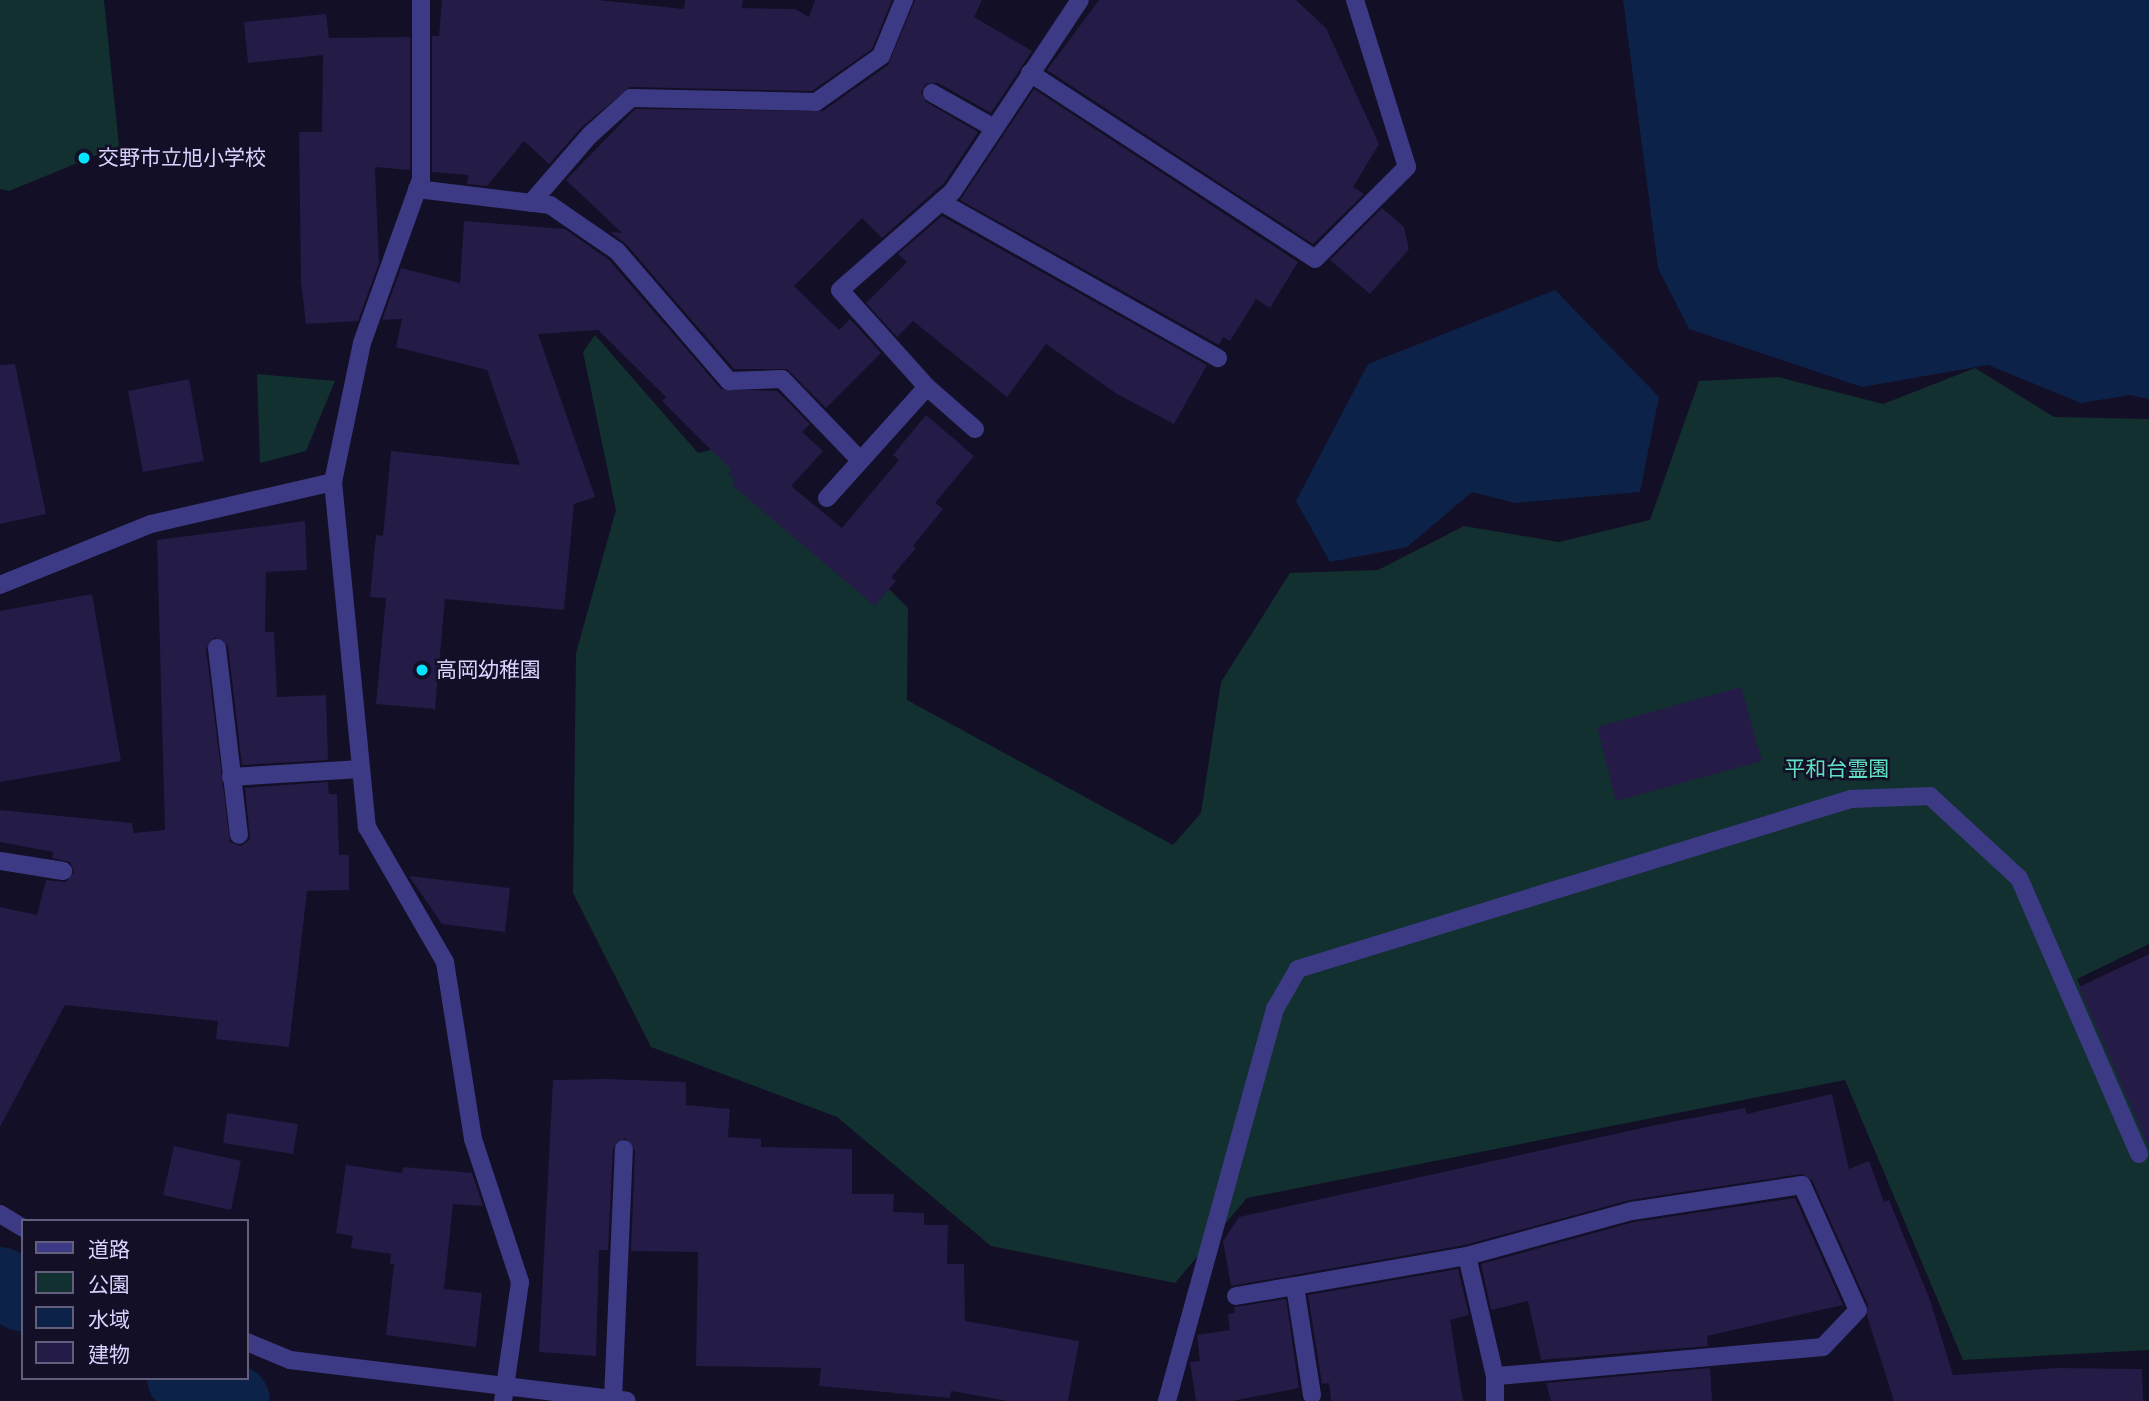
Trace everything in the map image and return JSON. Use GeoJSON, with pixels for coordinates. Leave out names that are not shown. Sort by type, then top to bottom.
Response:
{"type":"FeatureCollection","features":[{"type":"Feature","properties":{"kind":"street"},"geometry":{"type":"LineString","coordinates":[[421,0],[421,179],[362,343],[333,482],[367,827],[445,962],[473,1139],[520,1282],[504,1394]]}},
{"type":"Feature","properties":{"kind":"street"},"geometry":{"type":"LineString","coordinates":[[531,203],[590,135],[631,97],[816,102],[881,56],[904,0]]}},
{"type":"Feature","properties":{"kind":"street"},"geometry":{"type":"LineString","coordinates":[[975,429],[927,387],[840,290],[953,191],[1080,0]]}},
{"type":"Feature","properties":{"kind":"street"},"geometry":{"type":"LineString","coordinates":[[1030,72],[1315,259],[1406,167],[1355,0]]}},
{"type":"Feature","properties":{"kind":"street"},"geometry":{"type":"LineString","coordinates":[[932,93],[994,128]]}},
{"type":"Feature","properties":{"kind":"street"},"geometry":{"type":"LineString","coordinates":[[417,190],[550,205],[617,251],[729,381],[782,379],[859,459]]}},
{"type":"Feature","properties":{"kind":"street"},"geometry":{"type":"LineString","coordinates":[[941,202],[1218,358]]}},
{"type":"Feature","properties":{"kind":"street"},"geometry":{"type":"LineString","coordinates":[[827,498],[859,459],[927,387]]}},
{"type":"Feature","properties":{"kind":"street"},"geometry":{"type":"LineString","coordinates":[[0,585],[151,524],[333,482]]}},
{"type":"Feature","properties":{"kind":"street"},"geometry":{"type":"LineString","coordinates":[[217,648],[239,835]]}},
{"type":"Feature","properties":{"kind":"street"},"geometry":{"type":"LineString","coordinates":[[231,777],[361,769]]}},
{"type":"Feature","properties":{"kind":"street"},"geometry":{"type":"LineString","coordinates":[[1167,1401],[1275,1009],[1298,968],[1851,799],[1930,796],[2019,878],[2139,1154]]}},
{"type":"Feature","properties":{"kind":"street"},"geometry":{"type":"LineString","coordinates":[[0,862],[63,871]]}},
{"type":"Feature","properties":{"kind":"street"},"geometry":{"type":"LineString","coordinates":[[248,1342],[290,1360],[504,1394],[620,1400],[624,1149]]}},
{"type":"Feature","properties":{"kind":"street"},"geometry":{"type":"LineString","coordinates":[[1236,1296],[1467,1256],[1632,1211],[1801,1185],[1858,1310],[1824,1347],[1495,1376]]}},
{"type":"Feature","properties":{"kind":"street"},"geometry":{"type":"LineString","coordinates":[[0,1214],[21,1227]]}},
{"type":"Feature","properties":{"kind":"street"},"geometry":{"type":"LineString","coordinates":[[1467,1256],[1495,1376],[1495,1401]]}},
{"type":"Feature","properties":{"kind":"street"},"geometry":{"type":"LineString","coordinates":[[1295,1286],[1312,1395]]}},
{"type":"Feature","properties":{"kind":"green space"},"geometry":{"type":"Polygon","coordinates":[[[0,0],[104,0],[119,146],[9,191],[0,189],[0,0]]]}},
{"type":"Feature","properties":{"kind":"green space","name":"平和台霊園"},"geometry":{"type":"Polygon","coordinates":[[[595,335],[698,453],[741,442],[908,608],[907,700],[1173,845],[1201,813],[1221,682],[1290,573],[1378,570],[1464,526],[1559,542],[1650,520],[1699,381],[1778,377],[1883,404],[1975,368],[2054,417],[2149,419],[2149,944],[2077,979],[2149,1142],[2149,1350],[1963,1360],[1845,1080],[1247,1198],[1175,1283],[991,1246],[837,1117],[651,1047],[573,893],[576,653],[616,510],[583,352],[595,335]]]}},
{"type":"Feature","properties":{"kind":"green space"},"geometry":{"type":"Polygon","coordinates":[[[257,374],[335,381],[306,451],[260,463],[257,374]]]}},
{"type":"Feature","properties":{"kind":"water"},"geometry":{"type":"Polygon","coordinates":[[[1623,0],[2149,0],[2149,399],[2130,395],[2081,403],[1988,365],[1862,387],[1689,329],[1658,268],[1623,0]]]}},
{"type":"Feature","properties":{"kind":"water"},"geometry":{"type":"Polygon","coordinates":[[[1555,290],[1659,397],[1640,492],[1515,503],[1472,492],[1407,547],[1330,562],[1296,501],[1368,364],[1555,290]]]}},
{"type":"Feature","properties":{"kind":"building"},"geometry":{"type":"Polygon","coordinates":[[[442,0],[598,0],[684,9],[685,0],[743,0],[742,8],[795,9],[809,17],[815,0],[892,0],[872,49],[812,91],[630,87],[582,127],[549,164],[524,141],[487,186],[467,184],[468,175],[432,172],[432,36],[439,36],[442,0]]]}},
{"type":"Feature","properties":{"kind":"building"},"geometry":{"type":"Polygon","coordinates":[[[915,0],[982,0],[974,17],[1032,51],[991,113],[938,83],[926,84],[921,92],[926,102],[978,132],[944,183],[882,238],[862,218],[794,286],[839,330],[850,319],[881,353],[826,408],[787,369],[734,369],[626,244],[610,232],[622,233],[566,180],[635,109],[823,111],[888,65],[915,0]]]}},
{"type":"Feature","properties":{"kind":"building"},"geometry":{"type":"Polygon","coordinates":[[[1099,0],[1296,0],[1326,28],[1379,144],[1353,187],[1364,194],[1313,244],[1047,70],[1099,0]]]}},
{"type":"Feature","properties":{"kind":"building"},"geometry":{"type":"Polygon","coordinates":[[[326,14],[329,38],[410,37],[410,170],[375,167],[379,263],[358,321],[306,324],[301,282],[299,132],[322,132],[323,55],[248,63],[244,22],[326,14]]]}},
{"type":"Feature","properties":{"kind":"building"},"geometry":{"type":"Polygon","coordinates":[[[1034,89],[1298,262],[1270,308],[1256,299],[1230,341],[1223,337],[1219,345],[960,200],[1034,89]]]}},
{"type":"Feature","properties":{"kind":"building"},"geometry":{"type":"Polygon","coordinates":[[[1382,208],[1404,227],[1409,249],[1370,294],[1330,260],[1382,208]]]}},
{"type":"Feature","properties":{"kind":"building"},"geometry":{"type":"Polygon","coordinates":[[[942,216],[1207,365],[1174,424],[1117,394],[1046,344],[1007,397],[913,321],[897,337],[866,303],[907,262],[898,254],[942,216]]]}},
{"type":"Feature","properties":{"kind":"building"},"geometry":{"type":"Polygon","coordinates":[[[464,221],[565,229],[609,260],[721,389],[777,391],[810,424],[802,432],[823,451],[791,486],[842,528],[899,460],[893,455],[926,415],[974,456],[935,503],[943,509],[913,546],[916,548],[891,577],[896,581],[875,606],[732,485],[735,480],[728,474],[731,470],[662,401],[666,397],[598,330],[538,334],[595,497],[574,504],[564,610],[445,599],[435,709],[376,704],[386,598],[370,597],[376,535],[383,536],[391,451],[520,465],[487,370],[396,347],[402,319],[382,320],[401,268],[460,283],[464,221]]]}},
{"type":"Feature","properties":{"kind":"building"},"geometry":{"type":"Polygon","coordinates":[[[15,364],[46,514],[0,524],[0,365],[15,364]]]}},
{"type":"Feature","properties":{"kind":"building"},"geometry":{"type":"Polygon","coordinates":[[[189,379],[204,461],[143,472],[128,391],[189,379]]]}},
{"type":"Feature","properties":{"kind":"building"},"geometry":{"type":"Polygon","coordinates":[[[305,521],[307,570],[266,572],[265,632],[274,632],[277,697],[326,695],[328,760],[242,765],[228,646],[215,637],[206,649],[230,842],[241,846],[250,839],[245,788],[328,782],[329,794],[337,794],[339,855],[349,855],[349,890],[307,891],[289,1047],[216,1039],[218,1021],[65,1005],[0,1127],[0,907],[37,915],[46,880],[66,882],[74,872],[70,862],[52,858],[53,852],[0,842],[0,810],[132,823],[134,833],[165,830],[157,540],[305,521]]]}},
{"type":"Feature","properties":{"kind":"building"},"geometry":{"type":"Polygon","coordinates":[[[92,594],[121,761],[0,782],[0,611],[92,594]]]}},
{"type":"Feature","properties":{"kind":"building"},"geometry":{"type":"Polygon","coordinates":[[[1741,687],[1762,761],[1616,801],[1597,727],[1741,687]]]}},
{"type":"Feature","properties":{"kind":"building"},"geometry":{"type":"Polygon","coordinates":[[[409,876],[510,888],[505,932],[442,924],[409,876]]]}},
{"type":"Feature","properties":{"kind":"building"},"geometry":{"type":"Polygon","coordinates":[[[2149,954],[2149,1148],[2079,987],[2149,954]]]}},
{"type":"Feature","properties":{"kind":"building"},"geometry":{"type":"Polygon","coordinates":[[[553,1080],[686,1082],[686,1105],[730,1109],[728,1137],[761,1139],[761,1147],[852,1149],[852,1194],[894,1194],[893,1212],[924,1213],[924,1225],[948,1225],[947,1264],[964,1264],[965,1321],[1079,1341],[1068,1401],[1008,1401],[951,1391],[950,1398],[819,1386],[821,1368],[696,1366],[698,1252],[631,1251],[635,1150],[625,1138],[613,1148],[608,1250],[599,1250],[596,1356],[539,1352],[553,1080]]]}},
{"type":"Feature","properties":{"kind":"building"},"geometry":{"type":"Polygon","coordinates":[[[1832,1094],[1849,1169],[1869,1161],[1884,1202],[1889,1200],[1930,1300],[1953,1375],[2059,1368],[2142,1369],[2143,1401],[1894,1401],[1867,1316],[1868,1305],[1812,1180],[1801,1174],[1630,1200],[1465,1245],[1231,1286],[1223,1241],[1239,1217],[1656,1125],[1745,1108],[1747,1114],[1832,1094]]]}},
{"type":"Feature","properties":{"kind":"building"},"geometry":{"type":"Polygon","coordinates":[[[227,1113],[298,1124],[293,1154],[223,1143],[227,1113]]]}},
{"type":"Feature","properties":{"kind":"building"},"geometry":{"type":"Polygon","coordinates":[[[174,1146],[241,1161],[231,1210],[163,1195],[174,1146]]]}},
{"type":"Feature","properties":{"kind":"building"},"geometry":{"type":"Polygon","coordinates":[[[346,1165],[402,1173],[403,1167],[472,1173],[483,1206],[453,1204],[444,1289],[482,1293],[476,1347],[386,1335],[394,1264],[390,1264],[391,1254],[351,1248],[353,1236],[336,1233],[346,1165]]]}},
{"type":"Feature","properties":{"kind":"building"},"geometry":{"type":"Polygon","coordinates":[[[1795,1198],[1843,1305],[1707,1336],[1708,1346],[1541,1360],[1528,1301],[1491,1310],[1481,1264],[1634,1222],[1795,1198]]]}},
{"type":"Feature","properties":{"kind":"building"},"geometry":{"type":"Polygon","coordinates":[[[1458,1269],[1469,1315],[1450,1320],[1463,1401],[1331,1401],[1329,1383],[1322,1384],[1308,1295],[1458,1269]]]}},
{"type":"Feature","properties":{"kind":"building"},"geometry":{"type":"Polygon","coordinates":[[[1286,1299],[1299,1388],[1232,1401],[1196,1401],[1190,1362],[1200,1361],[1197,1335],[1230,1330],[1228,1314],[1235,1313],[1234,1307],[1286,1299]]]}},
{"type":"Feature","properties":{"kind":"building"},"geometry":{"type":"Polygon","coordinates":[[[1710,1368],[1712,1401],[1551,1401],[1546,1383],[1710,1368]]]}},
{"type":"Feature","properties":{"kind":"waterway"},"geometry":{"type":"LineString","coordinates":[[0,1283],[21,1295]]}},
{"type":"Feature","properties":{"kind":"waterway"},"geometry":{"type":"LineString","coordinates":[[187,1380],[234,1401]]}},
{"type":"Feature","properties":{"kind":"place","name":"交野市立旭小学校"},"geometry":{"type":"Point","coordinates":[84,158]}},
{"type":"Feature","properties":{"kind":"place","name":"高岡幼稚園"},"geometry":{"type":"Point","coordinates":[422,670]}}]}
